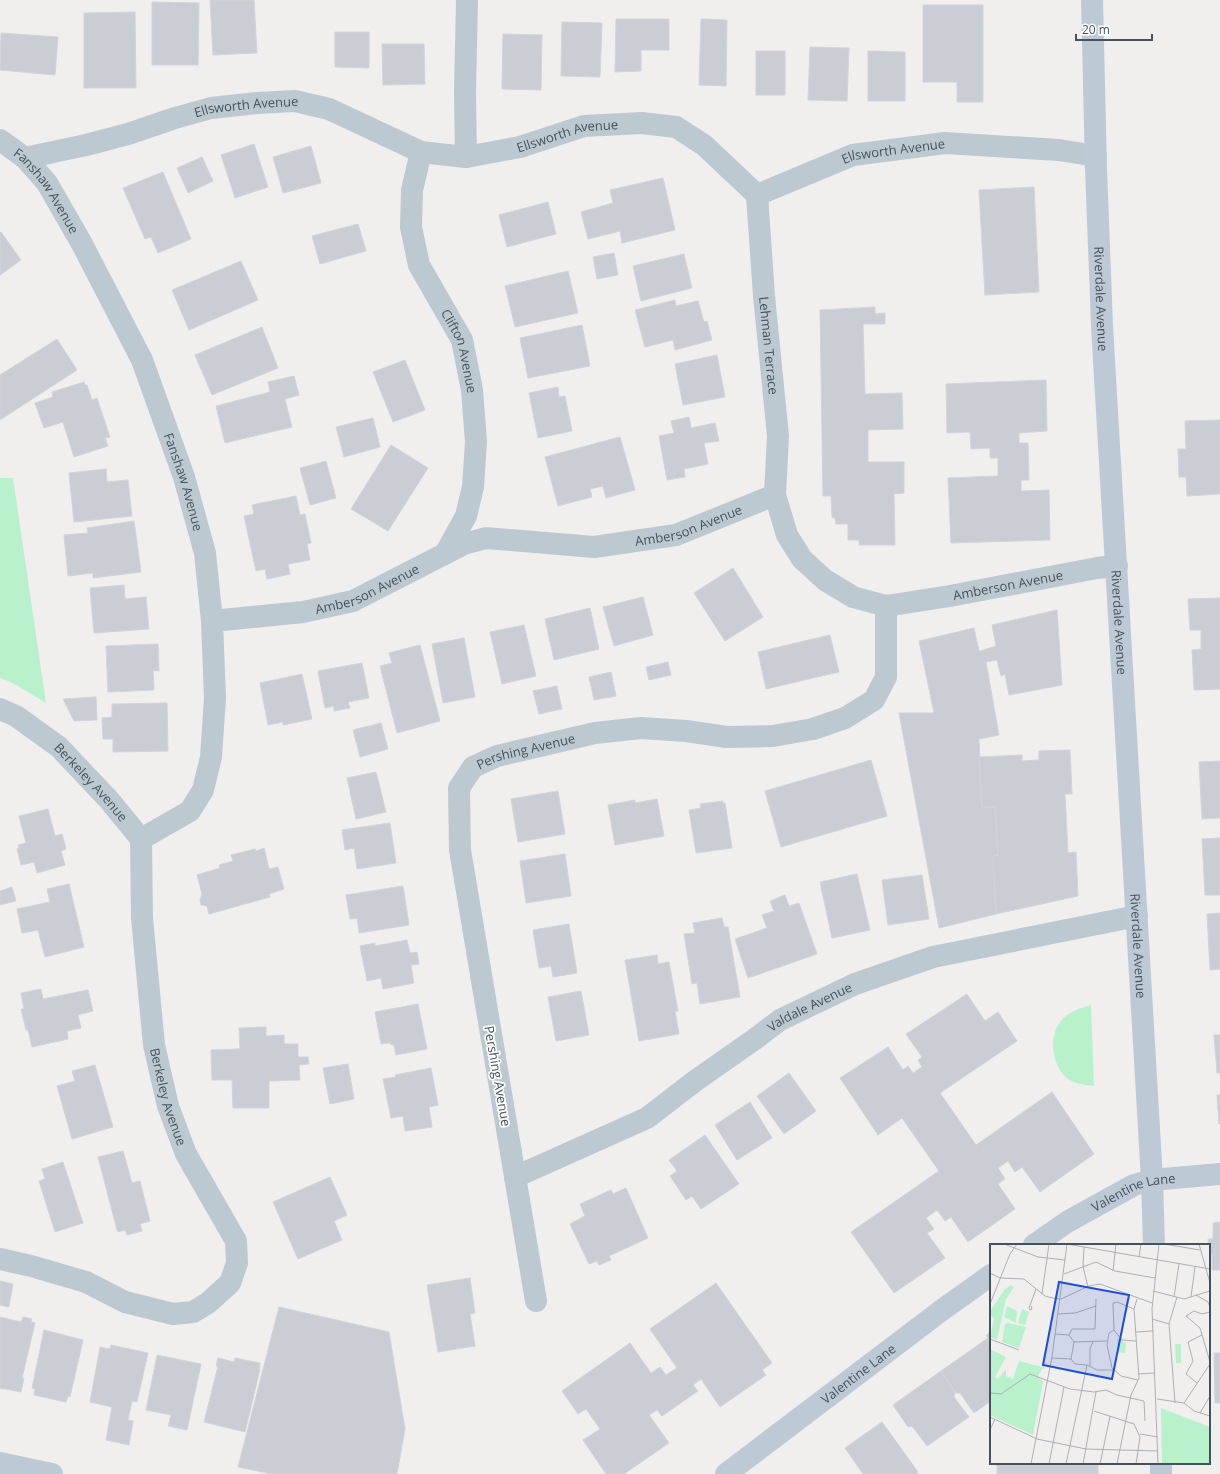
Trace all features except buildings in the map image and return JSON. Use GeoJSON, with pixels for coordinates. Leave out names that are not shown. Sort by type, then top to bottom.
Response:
{"type":"FeatureCollection","features":[{"type":"Feature","properties":{"kind":"main road","name":"Riverdale Avenue"},"geometry":{"type":"LineString","coordinates":[[1092,0],[1103,331],[1152,1180],[1154,1244]]}},
{"type":"Feature","properties":{"kind":"main road","name":"Valentine Lane"},"geometry":{"type":"LineString","coordinates":[[1035,1244],[1067,1222],[1134,1185],[1152,1180],[1220,1174]]}},
{"type":"Feature","properties":{"kind":"main road","name":"Valentine Lane"},"geometry":{"type":"LineString","coordinates":[[726,1474],[942,1310],[990,1276]]}},
{"type":"Feature","properties":{"kind":"main road"},"geometry":{"type":"LineString","coordinates":[[0,1463],[52,1474]]}},
{"type":"Feature","properties":{"kind":"street"},"geometry":{"type":"LineString","coordinates":[[466,157],[465,92],[468,0]]}},
{"type":"Feature","properties":{"kind":"street","name":"Ellsworth Avenue"},"geometry":{"type":"LineString","coordinates":[[24,158],[86,145],[128,134],[175,118],[211,108],[295,101],[329,108],[421,152],[466,157],[520,147],[584,126],[642,123],[676,127],[704,145],[758,195],[853,155],[945,143],[1059,150],[1096,156]]}},
{"type":"Feature","properties":{"kind":"street","name":"Fanshaw Avenue"},"geometry":{"type":"LineString","coordinates":[[0,140],[24,158],[47,183],[82,244],[142,360],[184,477],[205,553],[212,621],[215,698],[211,757],[203,790],[190,811],[141,839]]}},
{"type":"Feature","properties":{"kind":"street","name":"Clifton Avenue"},"geometry":{"type":"LineString","coordinates":[[421,152],[412,190],[411,227],[419,265],[462,340],[472,390],[476,442],[472,487],[466,516],[445,554]]}},
{"type":"Feature","properties":{"kind":"street","name":"Lehman Terrace"},"geometry":{"type":"LineString","coordinates":[[758,195],[764,296],[778,436],[775,495]]}},
{"type":"Feature","properties":{"kind":"street","name":"Amberson Avenue"},"geometry":{"type":"LineString","coordinates":[[212,621],[303,612],[353,601],[464,544],[486,538],[594,547],[676,535],[775,495],[787,535],[802,559],[824,580],[853,597],[886,606],[950,596],[1097,568],[1117,566]]}},
{"type":"Feature","properties":{"kind":"street","name":"Pershing Avenue"},"geometry":{"type":"LineString","coordinates":[[536,1301],[460,850],[459,788],[472,767],[497,756],[595,733],[641,728],[686,731],[727,737],[773,736],[813,729],[845,718],[874,700],[886,677],[886,606]]}},
{"type":"Feature","properties":{"kind":"street","name":"Berkeley Avenue"},"geometry":{"type":"LineString","coordinates":[[0,709],[16,716],[59,747],[109,800],[141,839],[142,918],[154,1045],[168,1106],[190,1161],[236,1241],[238,1263],[230,1283],[208,1303],[193,1312],[173,1314],[125,1302],[86,1282],[31,1266],[0,1259]]}},
{"type":"Feature","properties":{"kind":"street","name":"Valdale Avenue"},"geometry":{"type":"LineString","coordinates":[[515,1177],[647,1118],[695,1081],[780,1020],[854,984],[933,957],[1137,916]]}},
{"type":"Feature","properties":{"kind":"green space"},"geometry":{"type":"Polygon","coordinates":[[[0,478],[13,478],[46,703],[11,682],[0,678],[0,478]]]}},
{"type":"Feature","properties":{"kind":"green space"},"geometry":{"type":"Polygon","coordinates":[[[1091,1005],[1094,1086],[1077,1083],[1067,1078],[1062,1073],[1055,1059],[1053,1042],[1057,1027],[1064,1018],[1079,1009],[1091,1005]]]}}]}
